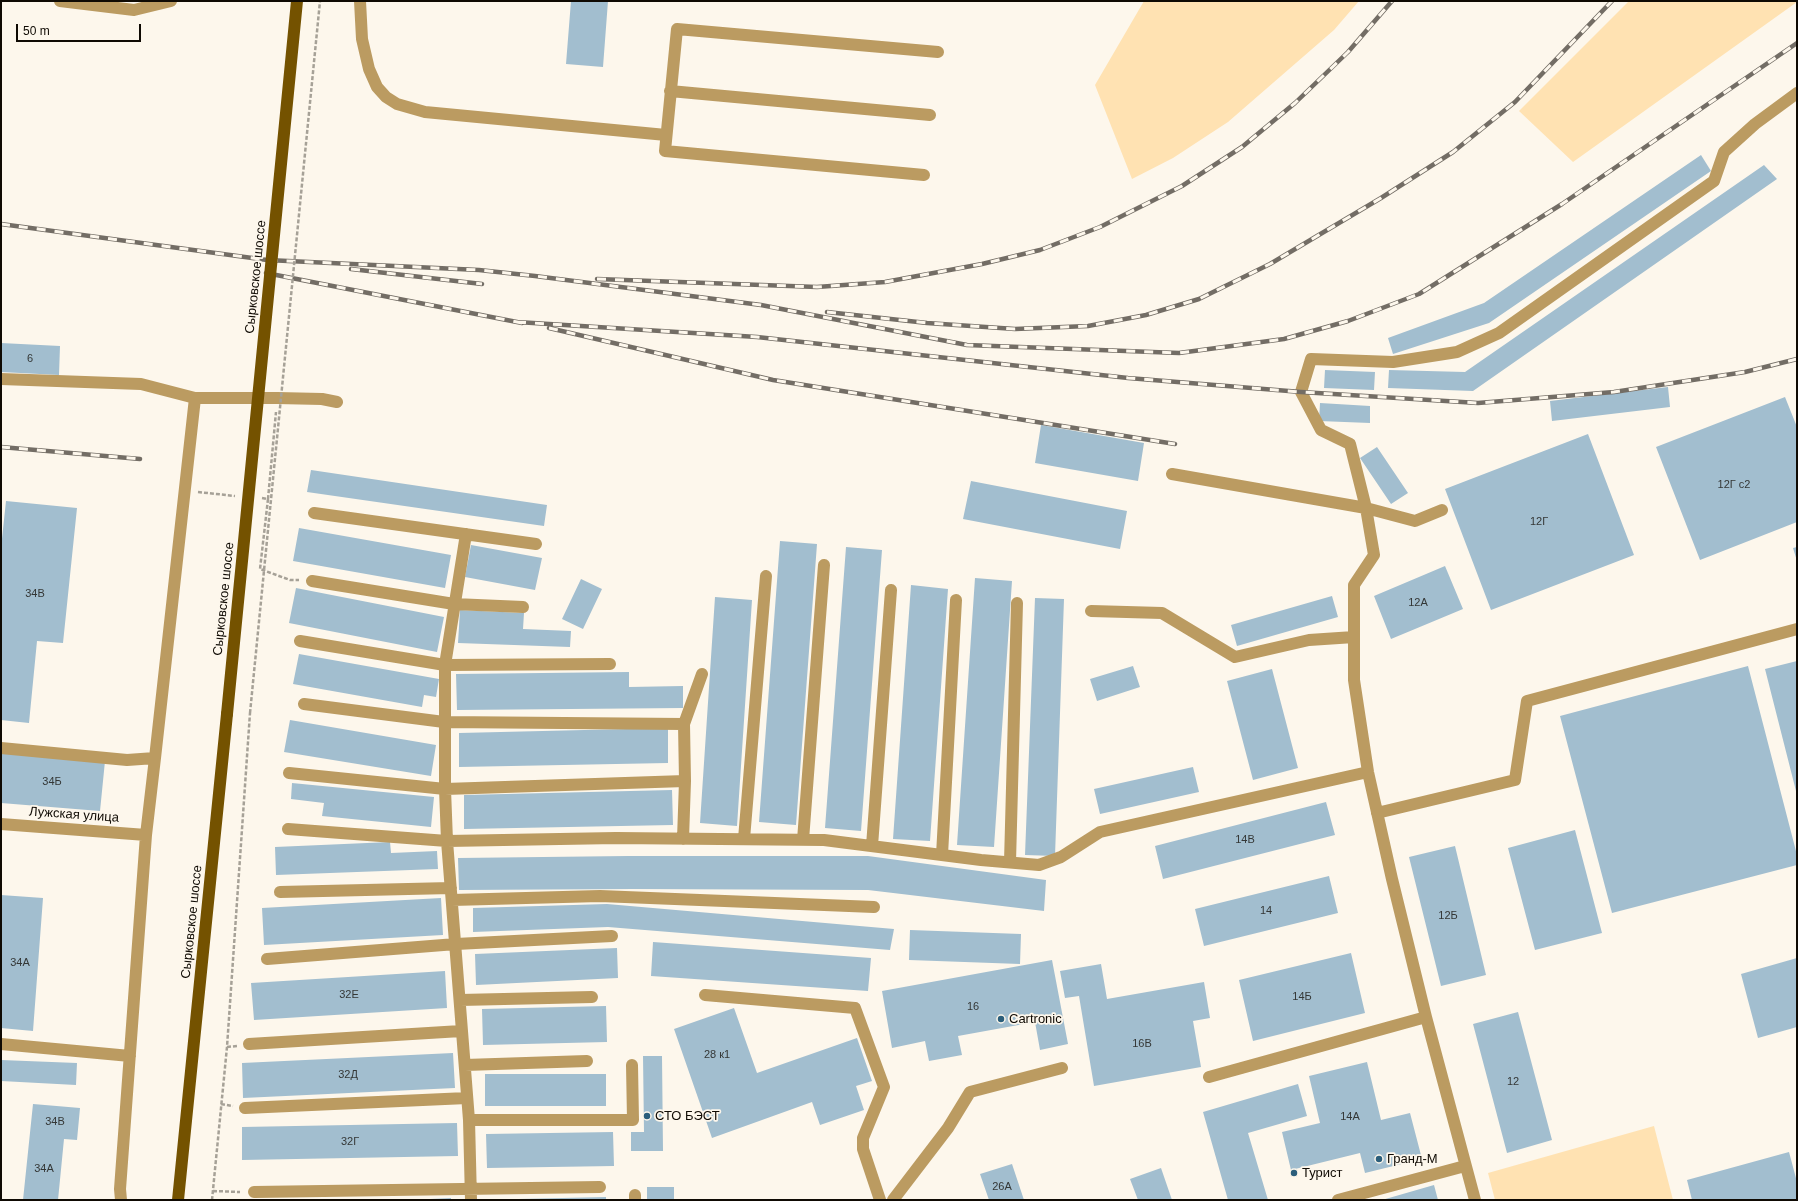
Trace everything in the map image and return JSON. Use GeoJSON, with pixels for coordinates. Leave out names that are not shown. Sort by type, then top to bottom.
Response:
{"type":"FeatureCollection","features":[{"type":"Feature","properties":{"kind":"main road","name":"Сырковское шоссе"},"geometry":{"type":"LineString","coordinates":[[178,1200],[297,1]]}},
{"type":"Feature","properties":{"kind":"street"},"geometry":{"type":"LineString","coordinates":[[60,1],[134,10],[171,1]]}},
{"type":"Feature","properties":{"kind":"street"},"geometry":{"type":"LineString","coordinates":[[360,1],[362,39],[369,69],[377,87],[386,97],[397,104],[425,112],[666,135]]}},
{"type":"Feature","properties":{"kind":"street"},"geometry":{"type":"LineString","coordinates":[[924,175],[665,151],[677,28],[938,52]]}},
{"type":"Feature","properties":{"kind":"street"},"geometry":{"type":"LineString","coordinates":[[670,91],[930,115]]}},
{"type":"Feature","properties":{"kind":"street"},"geometry":{"type":"LineString","coordinates":[[1475,1200],[1426,1017],[1368,772],[1354,680],[1354,585],[1374,555],[1366,508],[1350,444],[1321,430],[1301,392],[1311,358],[1393,362],[1457,352],[1499,333],[1714,181],[1724,152],[1755,124],[1797,93]]}},
{"type":"Feature","properties":{"kind":"street"},"geometry":{"type":"LineString","coordinates":[[1,379],[141,384],[196,398],[322,399],[337,402]]}},
{"type":"Feature","properties":{"kind":"street"},"geometry":{"type":"LineString","coordinates":[[121,1200],[120,1189],[146,835],[196,398]]}},
{"type":"Feature","properties":{"kind":"street"},"geometry":{"type":"LineString","coordinates":[[1172,474],[1366,508],[1414,520],[1442,510]]}},
{"type":"Feature","properties":{"kind":"street"},"geometry":{"type":"LineString","coordinates":[[314,513],[536,544]]}},
{"type":"Feature","properties":{"kind":"street"},"geometry":{"type":"LineString","coordinates":[[466,534],[445,665],[444,722],[447,841],[469,1120],[471,1194]]}},
{"type":"Feature","properties":{"kind":"street"},"geometry":{"type":"LineString","coordinates":[[803,840],[824,565]]}},
{"type":"Feature","properties":{"kind":"street"},"geometry":{"type":"LineString","coordinates":[[744,839],[766,576]]}},
{"type":"Feature","properties":{"kind":"street"},"geometry":{"type":"LineString","coordinates":[[312,581],[454,604],[524,607]]}},
{"type":"Feature","properties":{"kind":"street"},"geometry":{"type":"LineString","coordinates":[[872,846],[891,590]]}},
{"type":"Feature","properties":{"kind":"street"},"geometry":{"type":"LineString","coordinates":[[942,855],[956,600]]}},
{"type":"Feature","properties":{"kind":"street"},"geometry":{"type":"LineString","coordinates":[[1010,862],[1017,603]]}},
{"type":"Feature","properties":{"kind":"street"},"geometry":{"type":"LineString","coordinates":[[1092,611],[1162,613],[1235,657],[1309,640],[1354,638]]}},
{"type":"Feature","properties":{"kind":"street"},"geometry":{"type":"LineString","coordinates":[[1377,813],[1515,780],[1526,701],[1797,629]]}},
{"type":"Feature","properties":{"kind":"street"},"geometry":{"type":"LineString","coordinates":[[300,641],[445,665],[610,664]]}},
{"type":"Feature","properties":{"kind":"street"},"geometry":{"type":"LineString","coordinates":[[683,839],[685,782],[684,724],[702,674]]}},
{"type":"Feature","properties":{"kind":"street"},"geometry":{"type":"LineString","coordinates":[[304,704],[444,722],[684,724]]}},
{"type":"Feature","properties":{"kind":"street"},"geometry":{"type":"LineString","coordinates":[[1,748],[127,760],[155,758]]}},
{"type":"Feature","properties":{"kind":"street"},"geometry":{"type":"LineString","coordinates":[[288,829],[447,841],[683,839],[824,840],[942,855],[1039,865],[1062,857],[1100,832],[1368,772]]}},
{"type":"Feature","properties":{"kind":"street"},"geometry":{"type":"LineString","coordinates":[[288,774],[445,789],[685,782]]}},
{"type":"Feature","properties":{"kind":"street","name":"Лужская улица"},"geometry":{"type":"LineString","coordinates":[[1,824],[146,835]]}},
{"type":"Feature","properties":{"kind":"street"},"geometry":{"type":"LineString","coordinates":[[280,892],[600,896],[874,907]]}},
{"type":"Feature","properties":{"kind":"street"},"geometry":{"type":"LineString","coordinates":[[267,959],[456,944],[612,936]]}},
{"type":"Feature","properties":{"kind":"street"},"geometry":{"type":"LineString","coordinates":[[705,995],[855,1008],[884,1087],[863,1138],[863,1149],[880,1200]]}},
{"type":"Feature","properties":{"kind":"street"},"geometry":{"type":"LineString","coordinates":[[460,1000],[592,997]]}},
{"type":"Feature","properties":{"kind":"street"},"geometry":{"type":"LineString","coordinates":[[1209,1077],[1426,1017]]}},
{"type":"Feature","properties":{"kind":"street"},"geometry":{"type":"LineString","coordinates":[[250,1044],[462,1030]]}},
{"type":"Feature","properties":{"kind":"street"},"geometry":{"type":"LineString","coordinates":[[1,1044],[130,1056]]}},
{"type":"Feature","properties":{"kind":"street"},"geometry":{"type":"LineString","coordinates":[[465,1065],[587,1061]]}},
{"type":"Feature","properties":{"kind":"street"},"geometry":{"type":"LineString","coordinates":[[469,1120],[633,1120],[632,1065]]}},
{"type":"Feature","properties":{"kind":"street"},"geometry":{"type":"LineString","coordinates":[[893,1200],[948,1128],[970,1092],[1062,1068]]}},
{"type":"Feature","properties":{"kind":"street"},"geometry":{"type":"LineString","coordinates":[[245,1108],[467,1098]]}},
{"type":"Feature","properties":{"kind":"street"},"geometry":{"type":"LineString","coordinates":[[1338,1200],[1465,1166]]}},
{"type":"Feature","properties":{"kind":"street"},"geometry":{"type":"LineString","coordinates":[[254,1192],[471,1194],[600,1187]]}},
{"type":"Feature","properties":{"kind":"path"},"geometry":{"type":"LineString","coordinates":[[212,1200],[227,1047],[250,713],[320,1]]}},
{"type":"Feature","properties":{"kind":"path"},"geometry":{"type":"LineString","coordinates":[[268,499],[260,569],[290,580],[312,581]]}},
{"type":"Feature","properties":{"kind":"path"},"geometry":{"type":"LineString","coordinates":[[213,1191],[254,1192]]}},
{"type":"Feature","properties":{"kind":"shaded area"},"geometry":{"type":"Polygon","coordinates":[[[1144,1],[1359,1],[1334,30],[1228,122],[1173,158],[1132,179],[1095,85],[1144,1]]]}},
{"type":"Feature","properties":{"kind":"shaded area"},"geometry":{"type":"Polygon","coordinates":[[[1629,1],[1797,2],[1573,162],[1519,111],[1629,1]]]}},
{"type":"Feature","properties":{"kind":"shaded area"},"geometry":{"type":"Polygon","coordinates":[[[1654,1126],[1673,1200],[1495,1200],[1488,1173],[1654,1126]]]}},
{"type":"Feature","properties":{"kind":"building"},"geometry":{"type":"Polygon","coordinates":[[[571,1],[608,1],[603,67],[566,64],[571,1]]]}},
{"type":"Feature","properties":{"kind":"building"},"geometry":{"type":"Polygon","coordinates":[[[1701,155],[1711,171],[1489,323],[1393,354],[1388,338],[1484,303],[1701,155]]]}},
{"type":"Feature","properties":{"kind":"building"},"geometry":{"type":"Polygon","coordinates":[[[1764,165],[1777,179],[1473,391],[1388,388],[1389,370],[1465,372],[1764,165]]]}},
{"type":"Feature","properties":{"kind":"building"},"geometry":{"type":"Polygon","coordinates":[[[1,343],[60,346],[59,375],[1,372],[1,343]]]}},
{"type":"Feature","properties":{"kind":"building"},"geometry":{"type":"Polygon","coordinates":[[[1325,370],[1375,372],[1374,390],[1324,388],[1325,370]]]}},
{"type":"Feature","properties":{"kind":"building"},"geometry":{"type":"Polygon","coordinates":[[[1668,387],[1670,407],[1552,421],[1550,401],[1668,387]]]}},
{"type":"Feature","properties":{"kind":"building"},"geometry":{"type":"Polygon","coordinates":[[[1785,397],[1797,427],[1797,522],[1700,560],[1656,447],[1785,397]]]}},
{"type":"Feature","properties":{"kind":"building"},"geometry":{"type":"Polygon","coordinates":[[[1320,403],[1370,406],[1370,423],[1319,421],[1320,403]]]}},
{"type":"Feature","properties":{"kind":"building"},"geometry":{"type":"Polygon","coordinates":[[[1041,425],[1144,443],[1138,481],[1035,463],[1041,425]]]}},
{"type":"Feature","properties":{"kind":"building"},"geometry":{"type":"Polygon","coordinates":[[[1588,434],[1634,555],[1491,610],[1445,489],[1588,434]]]}},
{"type":"Feature","properties":{"kind":"building"},"geometry":{"type":"Polygon","coordinates":[[[1377,447],[1408,493],[1391,504],[1360,458],[1377,447]]]}},
{"type":"Feature","properties":{"kind":"building"},"geometry":{"type":"Polygon","coordinates":[[[311,470],[547,505],[544,526],[307,492],[311,470]]]}},
{"type":"Feature","properties":{"kind":"building"},"geometry":{"type":"Polygon","coordinates":[[[971,481],[1127,511],[1120,549],[963,519],[971,481]]]}},
{"type":"Feature","properties":{"kind":"building"},"geometry":{"type":"Polygon","coordinates":[[[6,501],[77,508],[63,643],[37,641],[29,723],[1,720],[1,548],[6,501]]]}},
{"type":"Feature","properties":{"kind":"building"},"geometry":{"type":"Polygon","coordinates":[[[299,528],[451,555],[445,588],[293,561],[299,528]]]}},
{"type":"Feature","properties":{"kind":"building"},"geometry":{"type":"Polygon","coordinates":[[[780,541],[817,544],[796,825],[759,822],[780,541]]]}},
{"type":"Feature","properties":{"kind":"building"},"geometry":{"type":"Polygon","coordinates":[[[471,545],[542,558],[535,590],[465,577],[471,545]]]}},
{"type":"Feature","properties":{"kind":"building"},"geometry":{"type":"Polygon","coordinates":[[[846,547],[882,550],[861,831],[825,828],[846,547]]]}},
{"type":"Feature","properties":{"kind":"building"},"geometry":{"type":"Polygon","coordinates":[[[1797,547],[1797,561],[1793,548],[1797,547]]]}},
{"type":"Feature","properties":{"kind":"building"},"geometry":{"type":"Polygon","coordinates":[[[1445,566],[1463,609],[1391,639],[1374,596],[1445,566]]]}},
{"type":"Feature","properties":{"kind":"building"},"geometry":{"type":"Polygon","coordinates":[[[975,578],[1012,581],[994,847],[957,845],[975,578]]]}},
{"type":"Feature","properties":{"kind":"building"},"geometry":{"type":"Polygon","coordinates":[[[581,579],[602,589],[583,629],[562,619],[581,579]]]}},
{"type":"Feature","properties":{"kind":"building"},"geometry":{"type":"Polygon","coordinates":[[[911,585],[948,589],[930,841],[893,839],[911,585]]]}},
{"type":"Feature","properties":{"kind":"building"},"geometry":{"type":"Polygon","coordinates":[[[296,588],[444,617],[437,652],[289,623],[296,588]]]}},
{"type":"Feature","properties":{"kind":"building"},"geometry":{"type":"Polygon","coordinates":[[[1332,596],[1338,617],[1237,646],[1231,625],[1332,596]]]}},
{"type":"Feature","properties":{"kind":"building"},"geometry":{"type":"Polygon","coordinates":[[[715,597],[752,600],[737,826],[700,823],[715,597]]]}},
{"type":"Feature","properties":{"kind":"building"},"geometry":{"type":"Polygon","coordinates":[[[1035,598],[1064,599],[1055,856],[1025,855],[1035,598]]]}},
{"type":"Feature","properties":{"kind":"building"},"geometry":{"type":"Polygon","coordinates":[[[460,610],[524,613],[523,629],[571,631],[570,647],[458,643],[460,610]]]}},
{"type":"Feature","properties":{"kind":"building"},"geometry":{"type":"Polygon","coordinates":[[[299,654],[439,679],[436,697],[424,695],[422,707],[293,684],[299,654]]]}},
{"type":"Feature","properties":{"kind":"building"},"geometry":{"type":"Polygon","coordinates":[[[1797,661],[1797,791],[1796,791],[1765,669],[1797,661]]]}},
{"type":"Feature","properties":{"kind":"building"},"geometry":{"type":"Polygon","coordinates":[[[1133,666],[1140,687],[1097,701],[1090,679],[1133,666]]]}},
{"type":"Feature","properties":{"kind":"building"},"geometry":{"type":"Polygon","coordinates":[[[1748,666],[1797,855],[1797,865],[1612,913],[1560,716],[1748,666]]]}},
{"type":"Feature","properties":{"kind":"building"},"geometry":{"type":"Polygon","coordinates":[[[1272,669],[1298,768],[1253,780],[1227,681],[1272,669]]]}},
{"type":"Feature","properties":{"kind":"building"},"geometry":{"type":"Polygon","coordinates":[[[629,672],[629,687],[683,686],[683,708],[457,710],[456,674],[629,672]]]}},
{"type":"Feature","properties":{"kind":"building"},"geometry":{"type":"Polygon","coordinates":[[[290,720],[436,745],[431,776],[284,752],[290,720]]]}},
{"type":"Feature","properties":{"kind":"building"},"geometry":{"type":"Polygon","coordinates":[[[668,728],[668,763],[459,767],[459,733],[668,728]]]}},
{"type":"Feature","properties":{"kind":"building"},"geometry":{"type":"Polygon","coordinates":[[[1,753],[105,761],[100,811],[1,803],[1,753]]]}},
{"type":"Feature","properties":{"kind":"building"},"geometry":{"type":"Polygon","coordinates":[[[1193,767],[1199,792],[1100,814],[1094,789],[1193,767]]]}},
{"type":"Feature","properties":{"kind":"building"},"geometry":{"type":"Polygon","coordinates":[[[292,783],[434,797],[431,827],[322,816],[324,803],[291,799],[292,783]]]}},
{"type":"Feature","properties":{"kind":"building"},"geometry":{"type":"Polygon","coordinates":[[[672,790],[673,825],[464,829],[464,795],[672,790]]]}},
{"type":"Feature","properties":{"kind":"building"},"geometry":{"type":"Polygon","coordinates":[[[1326,802],[1335,835],[1163,879],[1155,846],[1326,802]]]}},
{"type":"Feature","properties":{"kind":"building"},"geometry":{"type":"Polygon","coordinates":[[[1575,830],[1602,933],[1535,950],[1508,848],[1575,830]]]}},
{"type":"Feature","properties":{"kind":"building"},"geometry":{"type":"Polygon","coordinates":[[[390,842],[391,853],[437,851],[438,869],[276,875],[275,847],[390,842]]]}},
{"type":"Feature","properties":{"kind":"building"},"geometry":{"type":"Polygon","coordinates":[[[1455,846],[1486,975],[1441,986],[1409,857],[1455,846]]]}},
{"type":"Feature","properties":{"kind":"building"},"geometry":{"type":"Polygon","coordinates":[[[868,856],[1046,880],[1044,911],[868,890],[459,890],[458,858],[868,856]]]}},
{"type":"Feature","properties":{"kind":"building"},"geometry":{"type":"Polygon","coordinates":[[[1329,876],[1338,913],[1204,946],[1195,909],[1329,876]]]}},
{"type":"Feature","properties":{"kind":"building"},"geometry":{"type":"Polygon","coordinates":[[[1,895],[43,898],[33,1031],[1,1028],[1,895]]]}},
{"type":"Feature","properties":{"kind":"building"},"geometry":{"type":"Polygon","coordinates":[[[441,898],[443,935],[264,945],[262,908],[441,898]]]}},
{"type":"Feature","properties":{"kind":"building"},"geometry":{"type":"Polygon","coordinates":[[[607,904],[894,929],[890,950],[608,927],[473,932],[473,908],[607,904]]]}},
{"type":"Feature","properties":{"kind":"building"},"geometry":{"type":"Polygon","coordinates":[[[910,930],[1021,934],[1020,964],[909,960],[910,930]]]}},
{"type":"Feature","properties":{"kind":"building"},"geometry":{"type":"Polygon","coordinates":[[[653,942],[871,958],[868,991],[651,976],[653,942]]]}},
{"type":"Feature","properties":{"kind":"building"},"geometry":{"type":"Polygon","coordinates":[[[617,948],[618,978],[476,985],[475,954],[617,948]]]}},
{"type":"Feature","properties":{"kind":"building"},"geometry":{"type":"Polygon","coordinates":[[[1351,953],[1365,1013],[1253,1041],[1239,980],[1351,953]]]}},
{"type":"Feature","properties":{"kind":"building"},"geometry":{"type":"Polygon","coordinates":[[[1797,958],[1797,1027],[1758,1038],[1741,974],[1797,958]]]}},
{"type":"Feature","properties":{"kind":"building"},"geometry":{"type":"Polygon","coordinates":[[[1052,960],[1068,1044],[1040,1050],[1035,1022],[958,1036],[962,1055],[929,1061],[925,1041],[892,1048],[882,991],[1052,960]]]}},
{"type":"Feature","properties":{"kind":"building"},"geometry":{"type":"Polygon","coordinates":[[[1101,964],[1107,999],[1204,982],[1210,1018],[1193,1021],[1201,1067],[1094,1086],[1079,996],[1065,998],[1060,971],[1101,964]]]}},
{"type":"Feature","properties":{"kind":"building"},"geometry":{"type":"Polygon","coordinates":[[[445,971],[447,1008],[254,1020],[251,983],[445,971]]]}},
{"type":"Feature","properties":{"kind":"building"},"geometry":{"type":"Polygon","coordinates":[[[606,1006],[607,1042],[483,1045],[482,1009],[606,1006]]]}},
{"type":"Feature","properties":{"kind":"building"},"geometry":{"type":"Polygon","coordinates":[[[734,1008],[757,1073],[857,1038],[872,1081],[856,1086],[864,1110],[820,1125],[812,1102],[712,1138],[674,1029],[734,1008]]]}},
{"type":"Feature","properties":{"kind":"building"},"geometry":{"type":"Polygon","coordinates":[[[1518,1012],[1552,1140],[1507,1153],[1473,1024],[1518,1012]]]}},
{"type":"Feature","properties":{"kind":"building"},"geometry":{"type":"Polygon","coordinates":[[[453,1053],[455,1088],[243,1098],[242,1063],[453,1053]]]}},
{"type":"Feature","properties":{"kind":"building"},"geometry":{"type":"Polygon","coordinates":[[[643,1056],[662,1056],[663,1151],[631,1151],[631,1132],[644,1132],[643,1056]]]}},
{"type":"Feature","properties":{"kind":"building"},"geometry":{"type":"Polygon","coordinates":[[[1,1060],[77,1063],[76,1085],[1,1081],[1,1060]]]}},
{"type":"Feature","properties":{"kind":"building"},"geometry":{"type":"Polygon","coordinates":[[[1367,1062],[1381,1120],[1410,1113],[1422,1159],[1365,1173],[1360,1153],[1291,1170],[1282,1132],[1320,1123],[1309,1076],[1367,1062]]]}},
{"type":"Feature","properties":{"kind":"building"},"geometry":{"type":"Polygon","coordinates":[[[485,1074],[606,1074],[606,1106],[485,1106],[485,1074]]]}},
{"type":"Feature","properties":{"kind":"building"},"geometry":{"type":"Polygon","coordinates":[[[1298,1084],[1307,1116],[1248,1133],[1268,1200],[1228,1200],[1203,1112],[1298,1084]]]}},
{"type":"Feature","properties":{"kind":"building"},"geometry":{"type":"Polygon","coordinates":[[[33,1104],[80,1108],[77,1140],[64,1139],[58,1200],[23,1200],[33,1104]]]}},
{"type":"Feature","properties":{"kind":"building"},"geometry":{"type":"Polygon","coordinates":[[[457,1123],[458,1156],[242,1160],[242,1127],[457,1123]]]}},
{"type":"Feature","properties":{"kind":"building"},"geometry":{"type":"Polygon","coordinates":[[[613,1132],[614,1166],[487,1168],[486,1134],[613,1132]]]}},
{"type":"Feature","properties":{"kind":"building"},"geometry":{"type":"Polygon","coordinates":[[[1789,1152],[1797,1182],[1797,1200],[1692,1200],[1687,1180],[1789,1152]]]}},
{"type":"Feature","properties":{"kind":"building"},"geometry":{"type":"Polygon","coordinates":[[[1012,1164],[1024,1200],[989,1200],[980,1174],[1012,1164]]]}},
{"type":"Feature","properties":{"kind":"building"},"geometry":{"type":"Polygon","coordinates":[[[1161,1168],[1172,1200],[1138,1200],[1130,1179],[1161,1168]]]}},
{"type":"Feature","properties":{"kind":"building"},"geometry":{"type":"Polygon","coordinates":[[[1434,1185],[1438,1200],[1382,1200],[1434,1185]]]}},
{"type":"Feature","properties":{"kind":"building"},"geometry":{"type":"Polygon","coordinates":[[[647,1187],[674,1187],[674,1200],[647,1200],[647,1187]]]}},
{"type":"Feature","properties":{"kind":"building"},"geometry":{"type":"Polygon","coordinates":[[[606,1197],[606,1200],[518,1200],[518,1199],[606,1197]]]}},
{"type":"Feature","properties":{"kind":"building"},"geometry":{"type":"Polygon","coordinates":[[[451,1198],[451,1200],[430,1200],[430,1199],[451,1198]]]}},
{"type":"Feature","properties":{"kind":"railway"},"geometry":{"type":"LineString","coordinates":[[597,279],[817,287],[885,282],[982,264],[1040,250],[1100,227],[1182,186],[1242,147],[1295,103],[1348,52],[1392,1]]}},
{"type":"Feature","properties":{"kind":"railway"},"geometry":{"type":"LineString","coordinates":[[827,312],[927,323],[1015,329],[1088,326],[1146,315],[1199,299],[1270,264],[1381,198],[1453,152],[1515,102],[1612,1]]}},
{"type":"Feature","properties":{"kind":"railway"},"geometry":{"type":"LineString","coordinates":[[1,224],[267,260],[479,270],[535,276],[761,305],[967,345],[1179,353],[1284,339],[1348,321],[1419,294],[1562,204],[1797,43]]}},
{"type":"Feature","properties":{"kind":"railway"},"geometry":{"type":"LineString","coordinates":[[351,269],[482,284]]}},
{"type":"Feature","properties":{"kind":"railway"},"geometry":{"type":"LineString","coordinates":[[266,273],[522,323]]}},
{"type":"Feature","properties":{"kind":"railway"},"geometry":{"type":"LineString","coordinates":[[517,322],[757,337],[1128,378],[1301,392],[1478,403],[1614,392],[1745,372],[1797,359]]}},
{"type":"Feature","properties":{"kind":"railway"},"geometry":{"type":"LineString","coordinates":[[549,328],[773,380],[1175,444]]}},
{"type":"Feature","properties":{"kind":"railway"},"geometry":{"type":"LineString","coordinates":[[1,447],[140,459]]}},
{"type":"Feature","properties":{"kind":"place","name":"Cartronic"},"geometry":{"type":"Point","coordinates":[1001,1019]}},
{"type":"Feature","properties":{"kind":"place","name":"СТО БЭСТ"},"geometry":{"type":"Point","coordinates":[647,1116]}},
{"type":"Feature","properties":{"kind":"place","name":"Гранд-М"},"geometry":{"type":"Point","coordinates":[1379,1159]}},
{"type":"Feature","properties":{"kind":"place","name":"Турист"},"geometry":{"type":"Point","coordinates":[1294,1173]}}]}
